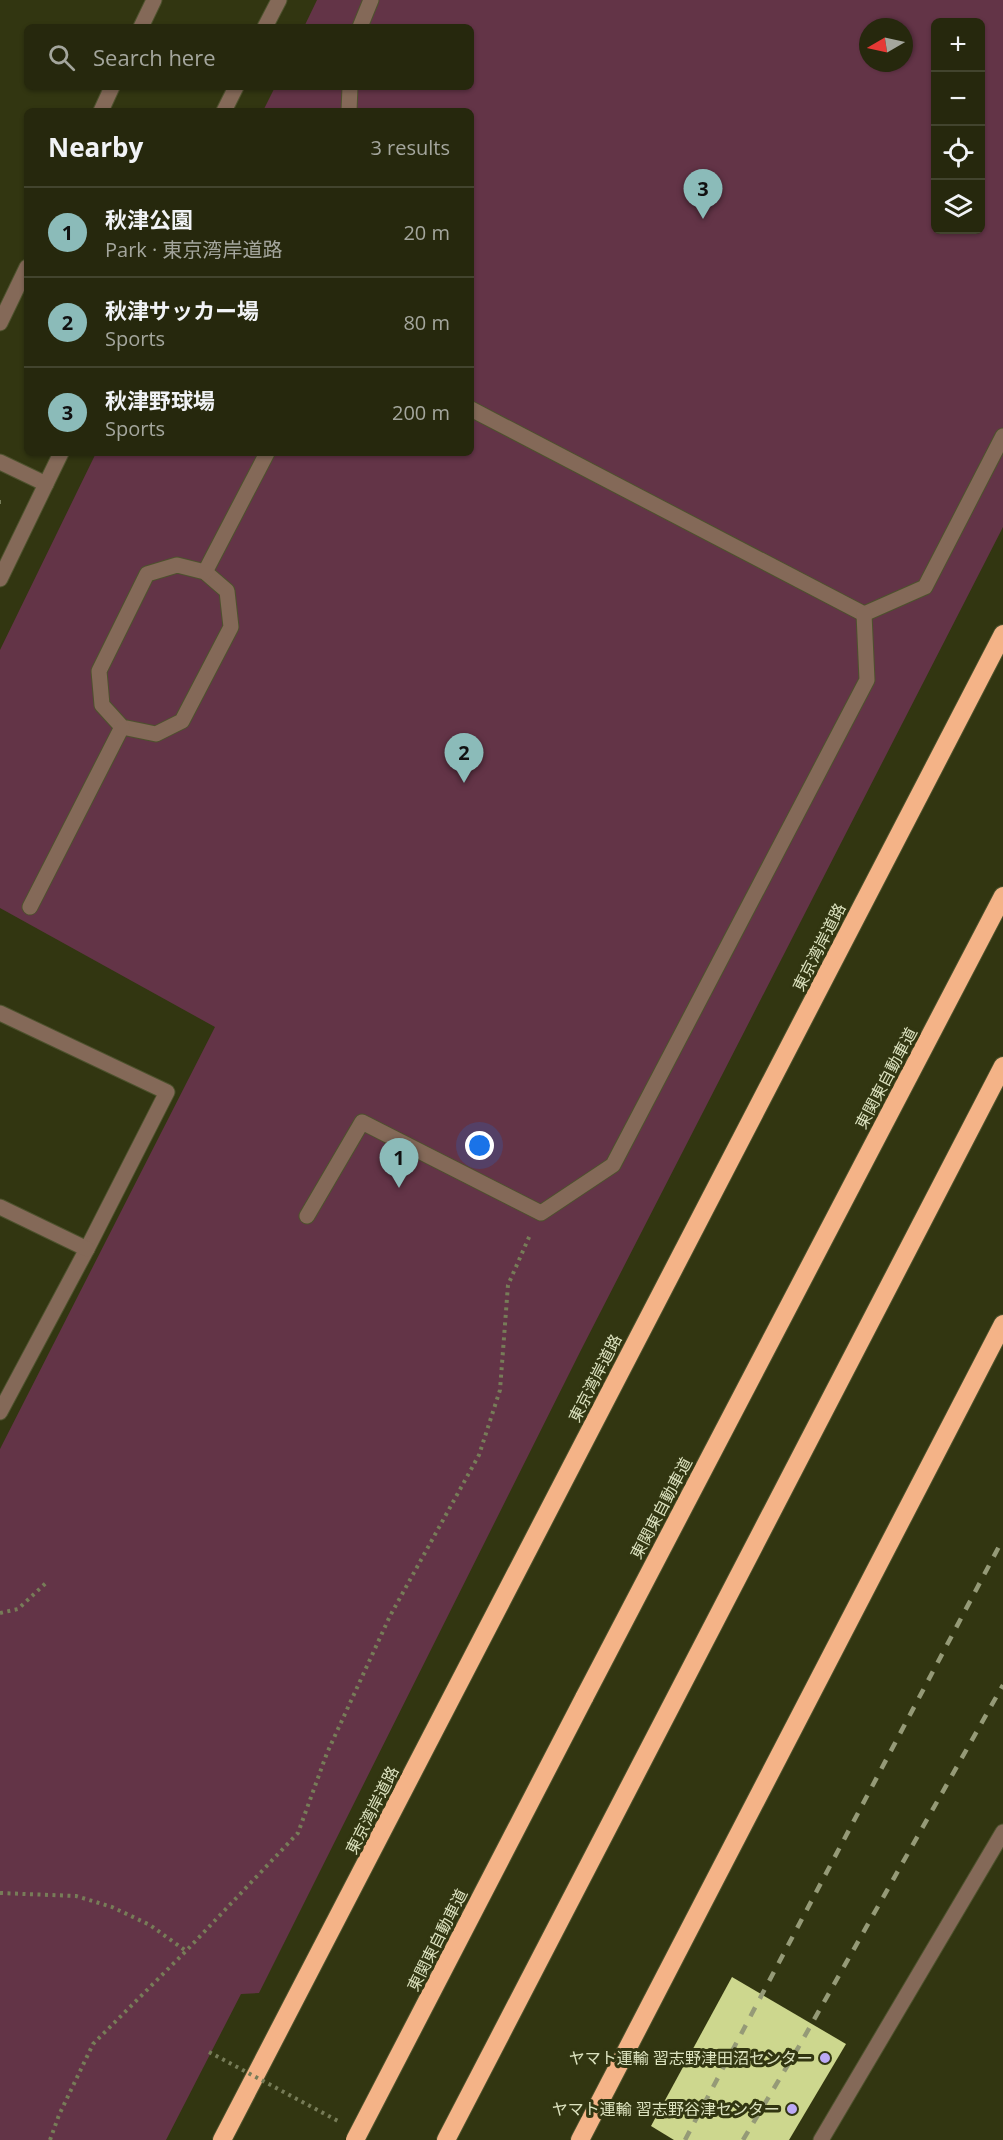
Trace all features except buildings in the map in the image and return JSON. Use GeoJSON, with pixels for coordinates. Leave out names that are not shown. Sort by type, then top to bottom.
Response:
{"type":"FeatureCollection","features":[{"type":"Feature","properties":{"kind":"highway","name":"東京湾岸道路"},"geometry":{"type":"LineString","coordinates":[[222,2140],[1003,634]]}},
{"type":"Feature","properties":{"kind":"highway","name":"東関東自動車道"},"geometry":{"type":"LineString","coordinates":[[355,2140],[1003,896]]}},
{"type":"Feature","properties":{"kind":"highway"},"geometry":{"type":"LineString","coordinates":[[446,2140],[1003,1066]]}},
{"type":"Feature","properties":{"kind":"highway"},"geometry":{"type":"LineString","coordinates":[[580,2140],[1003,1324]]}},
{"type":"Feature","properties":{"kind":"street"},"geometry":{"type":"LineString","coordinates":[[142,24],[154,0]]}},
{"type":"Feature","properties":{"kind":"street"},"geometry":{"type":"LineString","coordinates":[[267,24],[279,0]]}},
{"type":"Feature","properties":{"kind":"street"},"geometry":{"type":"LineString","coordinates":[[361,24],[371,0]]}},
{"type":"Feature","properties":{"kind":"street"},"geometry":{"type":"LineString","coordinates":[[102,108],[111,90]]}},
{"type":"Feature","properties":{"kind":"street"},"geometry":{"type":"LineString","coordinates":[[226,108],[234,90]]}},
{"type":"Feature","properties":{"kind":"street"},"geometry":{"type":"LineString","coordinates":[[349,108],[350,90]]}},
{"type":"Feature","properties":{"kind":"street"},"geometry":{"type":"LineString","coordinates":[[0,323],[24,273]]}},
{"type":"Feature","properties":{"kind":"street"},"geometry":{"type":"LineString","coordinates":[[474,411],[864,614]]}},
{"type":"Feature","properties":{"kind":"street"},"geometry":{"type":"LineString","coordinates":[[864,614],[925,587],[1003,436]]}},
{"type":"Feature","properties":{"kind":"street"},"geometry":{"type":"LineString","coordinates":[[0,579],[60,456]]}},
{"type":"Feature","properties":{"kind":"street"},"geometry":{"type":"LineString","coordinates":[[205,572],[265,456]]}},
{"type":"Feature","properties":{"kind":"street"},"geometry":{"type":"LineString","coordinates":[[0,462],[46,484]]}},
{"type":"Feature","properties":{"kind":"street"},"geometry":{"type":"LineString","coordinates":[[177,565],[205,572],[227,591],[231,627],[182,721],[156,734],[122,727],[102,705],[99,671],[147,574],[177,565]]}},
{"type":"Feature","properties":{"kind":"street"},"geometry":{"type":"LineString","coordinates":[[307,1216],[362,1122],[541,1213],[614,1165],[867,680],[864,614]]}},
{"type":"Feature","properties":{"kind":"street"},"geometry":{"type":"LineString","coordinates":[[30,907],[122,727]]}},
{"type":"Feature","properties":{"kind":"street"},"geometry":{"type":"LineString","coordinates":[[0,1012],[167,1092],[0,1412]]}},
{"type":"Feature","properties":{"kind":"street"},"geometry":{"type":"LineString","coordinates":[[0,1207],[87,1249]]}},
{"type":"Feature","properties":{"kind":"street"},"geometry":{"type":"LineString","coordinates":[[821,2140],[1003,1832]]}},
{"type":"Feature","properties":{"kind":"path"},"geometry":{"type":"LineString","coordinates":[[50,2140],[59,2115],[93,2044],[186,1951],[298,1833],[327,1753],[390,1616],[479,1455],[500,1390],[508,1285],[541,1213]]}},
{"type":"Feature","properties":{"kind":"path"},"geometry":{"type":"LineString","coordinates":[[0,1613],[18,1609],[47,1582]]}},
{"type":"Feature","properties":{"kind":"path"},"geometry":{"type":"LineString","coordinates":[[0,1893],[76,1896],[112,1907],[150,1925],[186,1951]]}},
{"type":"Feature","properties":{"kind":"path"},"geometry":{"type":"LineString","coordinates":[[209,2052],[343,2123]]}},
{"type":"Feature","properties":{"kind":"shaded area"},"geometry":{"type":"Polygon","coordinates":[[[317,0],[1003,0],[1003,527],[581,1350],[259,1993],[241,1994],[166,2140],[0,2140],[0,1449],[215,1027],[0,908],[0,650],[95,456],[474,456],[474,108],[264,108],[274,90],[474,90],[474,24],[305,24],[317,0]]]}},
{"type":"Feature","properties":{"kind":"railway"},"geometry":{"type":"LineString","coordinates":[[685,2140],[1003,1539]]}},
{"type":"Feature","properties":{"kind":"railway"},"geometry":{"type":"LineString","coordinates":[[743,2140],[798,2048],[1003,1685]]}},
{"type":"Feature","properties":{"kind":"place","name":"秋津野球場"},"geometry":{"type":"Point","coordinates":[703,219]}},
{"type":"Feature","properties":{"kind":"place","name":"秋津サッカー場"},"geometry":{"type":"Point","coordinates":[464,783]}},
{"type":"Feature","properties":{"kind":"place","name":"秋津公園"},"geometry":{"type":"Point","coordinates":[399,1188]}},
{"type":"Feature","properties":{"kind":"place","name":"ヤマト運輸 習志野津田沼センター"},"geometry":{"type":"Point","coordinates":[825,2058]}},
{"type":"Feature","properties":{"kind":"place","name":"ヤマト運輸 習志野谷津センター"},"geometry":{"type":"Point","coordinates":[792,2109]}}]}
